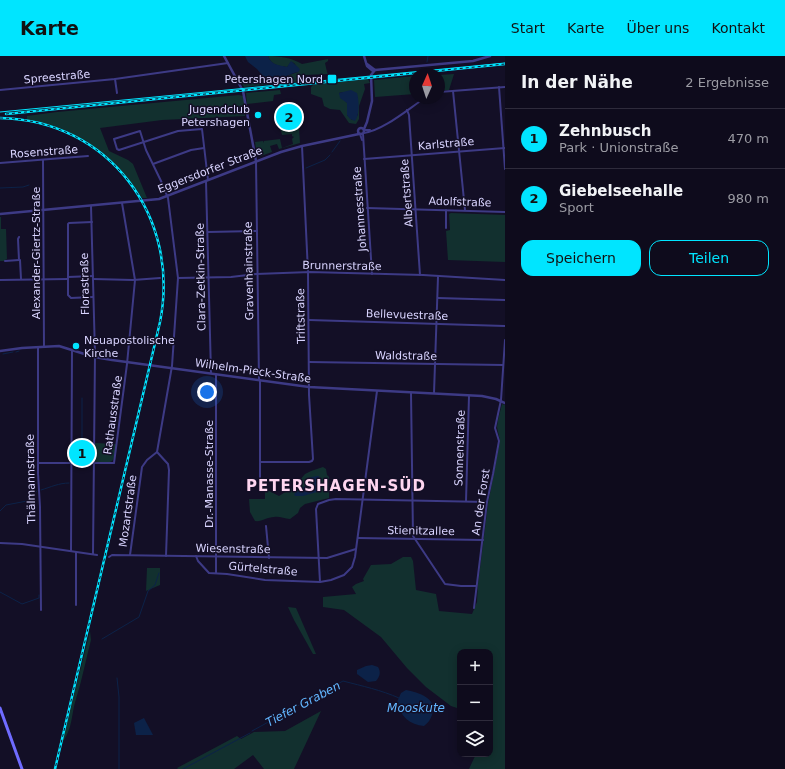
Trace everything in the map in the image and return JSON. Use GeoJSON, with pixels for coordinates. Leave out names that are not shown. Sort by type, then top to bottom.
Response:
{"type":"FeatureCollection","features":[{"type":"Feature","properties":{"kind":"main road"},"geometry":{"type":"LineString","coordinates":[[0,708],[22,769]]}},
{"type":"Feature","properties":{"kind":"street"},"geometry":{"type":"LineString","coordinates":[[224,56],[243,90],[256,161]]}},
{"type":"Feature","properties":{"kind":"street"},"geometry":{"type":"LineString","coordinates":[[364,56],[366,64],[374,70],[473,61],[490,56]]}},
{"type":"Feature","properties":{"kind":"street","name":"Spreestraße"},"geometry":{"type":"LineString","coordinates":[[0,90],[115,79],[228,63]]}},
{"type":"Feature","properties":{"kind":"street"},"geometry":{"type":"LineString","coordinates":[[362,131],[368,119],[372,101],[371,76],[374,70]]}},
{"type":"Feature","properties":{"kind":"street"},"geometry":{"type":"LineString","coordinates":[[115,79],[117,93]]}},
{"type":"Feature","properties":{"kind":"street"},"geometry":{"type":"LineString","coordinates":[[499,87],[505,169]]}},
{"type":"Feature","properties":{"kind":"street"},"geometry":{"type":"LineString","coordinates":[[445,92],[505,87]]}},
{"type":"Feature","properties":{"kind":"street"},"geometry":{"type":"LineString","coordinates":[[453,91],[465,210]]}},
{"type":"Feature","properties":{"kind":"street"},"geometry":{"type":"LineString","coordinates":[[362,131],[374,130],[384,126],[416,104]]}},
{"type":"Feature","properties":{"kind":"street","name":"Albertstraße"},"geometry":{"type":"LineString","coordinates":[[407,110],[409,115],[420,275]]}},
{"type":"Feature","properties":{"kind":"street","name":"Clara-Zetkin-Straße"},"geometry":{"type":"LineString","coordinates":[[144,142],[178,131],[202,129],[207,181],[211,373]]}},
{"type":"Feature","properties":{"kind":"street"},"geometry":{"type":"LineString","coordinates":[[144,142],[119,150],[117,149],[114,139],[140,131],[144,142],[146,150],[167,196],[178,278],[172,368],[157,452],[168,464],[169,470],[166,556]]}},
{"type":"Feature","properties":{"kind":"street","name":"Eggersdorfer Straße"},"geometry":{"type":"LineString","coordinates":[[0,214],[154,200],[256,161],[302,146],[351,136],[362,131]]}},
{"type":"Feature","properties":{"kind":"street","name":"Johannesstraße"},"geometry":{"type":"LineString","coordinates":[[362,131],[372,274]]}},
{"type":"Feature","properties":{"kind":"street"},"geometry":{"type":"LineString","coordinates":[[153,164],[204,146]]}},
{"type":"Feature","properties":{"kind":"street","name":"Triftstraße"},"geometry":{"type":"LineString","coordinates":[[260,462],[312,461],[309,387],[308,272],[302,146]]}},
{"type":"Feature","properties":{"kind":"street","name":"Karlstraße"},"geometry":{"type":"LineString","coordinates":[[364,159],[504,148]]}},
{"type":"Feature","properties":{"kind":"street","name":"Rosenstraße"},"geometry":{"type":"LineString","coordinates":[[0,163],[88,156]]}},
{"type":"Feature","properties":{"kind":"street","name":"Alexander-Giertz-Straße"},"geometry":{"type":"LineString","coordinates":[[43,160],[44,347]]}},
{"type":"Feature","properties":{"kind":"street","name":"Gravenhainstraße"},"geometry":{"type":"LineString","coordinates":[[256,161],[260,487]]}},
{"type":"Feature","properties":{"kind":"street","name":"Rathausstraße"},"geometry":{"type":"LineString","coordinates":[[94,463],[114,463],[128,362],[135,280],[122,203]]}},
{"type":"Feature","properties":{"kind":"street","name":"Florastraße"},"geometry":{"type":"LineString","coordinates":[[91,206],[94,357],[93,554]]}},
{"type":"Feature","properties":{"kind":"street","name":"Adolfstraße"},"geometry":{"type":"LineString","coordinates":[[367,208],[505,212]]}},
{"type":"Feature","properties":{"kind":"street"},"geometry":{"type":"LineString","coordinates":[[446,210],[446,228]]}},
{"type":"Feature","properties":{"kind":"street"},"geometry":{"type":"LineString","coordinates":[[92,222],[69,222],[68,224],[68,278],[69,297],[93,297]]}},
{"type":"Feature","properties":{"kind":"street"},"geometry":{"type":"LineString","coordinates":[[208,232],[257,231]]}},
{"type":"Feature","properties":{"kind":"street"},"geometry":{"type":"LineString","coordinates":[[19,237],[21,279]]}},
{"type":"Feature","properties":{"kind":"street"},"geometry":{"type":"LineString","coordinates":[[5,260],[19,260]]}},
{"type":"Feature","properties":{"kind":"street","name":"Brunnerstraße"},"geometry":{"type":"LineString","coordinates":[[178,278],[231,277],[257,274],[308,272],[420,275],[505,280]]}},
{"type":"Feature","properties":{"kind":"street"},"geometry":{"type":"LineString","coordinates":[[434,394],[438,277]]}},
{"type":"Feature","properties":{"kind":"street"},"geometry":{"type":"LineString","coordinates":[[0,280],[93,278],[135,280],[160,278]]}},
{"type":"Feature","properties":{"kind":"street"},"geometry":{"type":"LineString","coordinates":[[438,298],[505,300]]}},
{"type":"Feature","properties":{"kind":"street","name":"Bellevuestraße"},"geometry":{"type":"LineString","coordinates":[[309,320],[505,326]]}},
{"type":"Feature","properties":{"kind":"street","name":"An der Forst"},"geometry":{"type":"LineString","coordinates":[[474,608],[487,502],[494,474],[499,441],[495,428],[501,400],[505,340]]}},
{"type":"Feature","properties":{"kind":"street","name":"Wilhelm-Pieck-Straße"},"geometry":{"type":"LineString","coordinates":[[0,351],[59,346],[94,357],[309,387],[486,397],[501,400],[505,403]]}},
{"type":"Feature","properties":{"kind":"street","name":"Thälmannstraße"},"geometry":{"type":"LineString","coordinates":[[38,347],[38,463],[41,547],[41,610]]}},
{"type":"Feature","properties":{"kind":"street"},"geometry":{"type":"LineString","coordinates":[[71,551],[72,350]]}},
{"type":"Feature","properties":{"kind":"street","name":"Waldstraße"},"geometry":{"type":"LineString","coordinates":[[309,362],[503,365]]}},
{"type":"Feature","properties":{"kind":"street","name":"Dr.-Manasse-Straße"},"geometry":{"type":"LineString","coordinates":[[216,374],[216,573]]}},
{"type":"Feature","properties":{"kind":"street"},"geometry":{"type":"LineString","coordinates":[[356,549],[377,391]]}},
{"type":"Feature","properties":{"kind":"street"},"geometry":{"type":"LineString","coordinates":[[411,393],[413,536],[445,584],[476,586]]}},
{"type":"Feature","properties":{"kind":"street","name":"Sonnenstraße"},"geometry":{"type":"LineString","coordinates":[[466,501],[469,396]]}},
{"type":"Feature","properties":{"kind":"street","name":"Mozartstraße"},"geometry":{"type":"LineString","coordinates":[[130,555],[142,467],[147,460],[157,452]]}},
{"type":"Feature","properties":{"kind":"street"},"geometry":{"type":"LineString","coordinates":[[38,463],[94,463]]}},
{"type":"Feature","properties":{"kind":"street"},"geometry":{"type":"LineString","coordinates":[[320,582],[316,506],[324,501],[362,499],[487,502]]}},
{"type":"Feature","properties":{"kind":"street"},"geometry":{"type":"LineString","coordinates":[[266,526],[269,558]]}},
{"type":"Feature","properties":{"kind":"street","name":"Stienitzallee"},"geometry":{"type":"LineString","coordinates":[[358,538],[483,540]]}},
{"type":"Feature","properties":{"kind":"street"},"geometry":{"type":"LineString","coordinates":[[0,543],[22,544],[97,555]]}},
{"type":"Feature","properties":{"kind":"street","name":"Wiesenstraße"},"geometry":{"type":"LineString","coordinates":[[109,557],[112,555],[130,555],[331,558],[356,549]]}},
{"type":"Feature","properties":{"kind":"street","name":"Gürtelstraße"},"geometry":{"type":"LineString","coordinates":[[196,556],[198,561],[208,572],[265,580],[320,582],[344,575],[354,563],[356,549]]}},
{"type":"Feature","properties":{"kind":"street"},"geometry":{"type":"LineString","coordinates":[[76,552],[76,604]]}},
{"type":"Feature","properties":{"kind":"green space"},"geometry":{"type":"Polygon","coordinates":[[[268,56],[286,58],[302,64],[328,59],[325,63],[328,74],[304,75],[304,81],[244,87],[242,83],[266,80],[272,81],[298,72],[299,70],[294,63],[291,62],[287,67],[281,66],[271,61],[268,56]]]}},
{"type":"Feature","properties":{"kind":"green space"},"geometry":{"type":"Polygon","coordinates":[[[454,74],[449,90],[445,90],[445,75],[454,74]]]}},
{"type":"Feature","properties":{"kind":"green space"},"geometry":{"type":"Polygon","coordinates":[[[409,77],[409,94],[375,97],[374,80],[409,77]]]}},
{"type":"Feature","properties":{"kind":"green space"},"geometry":{"type":"Polygon","coordinates":[[[368,79],[370,83],[364,84],[365,89],[359,106],[359,119],[356,124],[349,123],[340,110],[330,109],[324,106],[322,98],[311,94],[311,87],[313,85],[368,79]],[[343,92],[339,93],[347,103],[347,115],[352,120],[358,115],[358,97],[343,92]]]}},
{"type":"Feature","properties":{"kind":"green space"},"geometry":{"type":"Polygon","coordinates":[[[280,90],[281,94],[274,95],[273,101],[247,104],[246,93],[280,90]]]}},
{"type":"Feature","properties":{"kind":"green space"},"geometry":{"type":"Polygon","coordinates":[[[239,95],[243,96],[246,110],[245,116],[162,120],[100,128],[109,151],[133,164],[147,198],[142,198],[132,183],[120,170],[93,146],[62,129],[45,123],[27,120],[27,116],[57,112],[239,95]]]}},
{"type":"Feature","properties":{"kind":"green space"},"geometry":{"type":"Polygon","coordinates":[[[297,113],[300,143],[279,149],[277,144],[270,146],[272,152],[261,156],[257,155],[255,142],[263,141],[264,143],[264,141],[280,139],[282,148],[293,144],[292,139],[294,137],[292,134],[282,135],[280,126],[298,124],[297,113]]]}},
{"type":"Feature","properties":{"kind":"green space"},"geometry":{"type":"Polygon","coordinates":[[[449,214],[505,215],[505,262],[448,260],[446,231],[450,230],[449,214]]]}},
{"type":"Feature","properties":{"kind":"green space"},"geometry":{"type":"Polygon","coordinates":[[[0,217],[1,229],[6,229],[7,259],[4,261],[0,261],[0,217]]]}},
{"type":"Feature","properties":{"kind":"green space"},"geometry":{"type":"Polygon","coordinates":[[[502,404],[505,405],[505,769],[469,769],[475,757],[493,757],[493,649],[457,649],[457,708],[451,706],[426,687],[407,668],[381,637],[344,610],[323,607],[323,597],[356,594],[352,587],[364,581],[363,579],[371,565],[391,564],[403,557],[411,557],[413,561],[416,590],[436,594],[439,611],[472,614],[477,602],[488,504],[500,441],[497,427],[502,404]]]}},
{"type":"Feature","properties":{"kind":"green space"},"geometry":{"type":"Polygon","coordinates":[[[72,443],[93,443],[93,462],[72,463],[72,443]]]}},
{"type":"Feature","properties":{"kind":"green space"},"geometry":{"type":"Polygon","coordinates":[[[95,443],[116,444],[115,455],[112,461],[106,463],[95,463],[95,443]]]}},
{"type":"Feature","properties":{"kind":"green space"},"geometry":{"type":"Polygon","coordinates":[[[323,467],[326,469],[329,477],[329,498],[305,504],[300,508],[298,513],[290,519],[276,517],[255,521],[250,512],[249,499],[265,499],[265,489],[279,496],[295,486],[305,474],[323,467]]]}},
{"type":"Feature","properties":{"kind":"green space"},"geometry":{"type":"Polygon","coordinates":[[[147,568],[160,568],[160,585],[146,591],[147,568]]]}},
{"type":"Feature","properties":{"kind":"green space"},"geometry":{"type":"Polygon","coordinates":[[[288,607],[296,608],[316,654],[313,654],[288,607]]]}},
{"type":"Feature","properties":{"kind":"green space"},"geometry":{"type":"Polygon","coordinates":[[[90,631],[91,640],[74,705],[70,727],[62,743],[90,631]]]}},
{"type":"Feature","properties":{"kind":"green space"},"geometry":{"type":"Polygon","coordinates":[[[321,711],[294,769],[264,769],[253,755],[234,769],[177,768],[237,736],[241,739],[254,732],[285,731],[321,711]]]}},
{"type":"Feature","properties":{"kind":"water"},"geometry":{"type":"Polygon","coordinates":[[[245,56],[268,56],[273,63],[287,67],[291,61],[300,70],[279,79],[266,80],[257,69],[248,62],[245,56]]]}},
{"type":"Feature","properties":{"kind":"water"},"geometry":{"type":"Polygon","coordinates":[[[351,90],[357,93],[358,99],[359,107],[355,121],[350,119],[347,115],[347,103],[340,98],[339,93],[351,90]]]}},
{"type":"Feature","properties":{"kind":"water"},"geometry":{"type":"Polygon","coordinates":[[[319,476],[320,484],[317,492],[303,496],[295,496],[294,494],[305,486],[308,478],[319,476]]]}},
{"type":"Feature","properties":{"kind":"water"},"geometry":{"type":"Polygon","coordinates":[[[372,665],[378,667],[380,671],[376,681],[368,682],[357,674],[357,670],[372,665]]]}},
{"type":"Feature","properties":{"kind":"water","name":"Mooskute"},"geometry":{"type":"Polygon","coordinates":[[[406,690],[416,692],[426,697],[433,705],[432,715],[424,726],[410,722],[406,719],[398,707],[397,702],[401,693],[406,690]]]}},
{"type":"Feature","properties":{"kind":"water"},"geometry":{"type":"Polygon","coordinates":[[[144,718],[153,735],[136,735],[134,723],[144,718]]]}},
{"type":"Feature","properties":{"kind":"waterway"},"geometry":{"type":"LineString","coordinates":[[427,62],[428,56]]}},
{"type":"Feature","properties":{"kind":"waterway"},"geometry":{"type":"LineString","coordinates":[[332,152],[340,141]]}},
{"type":"Feature","properties":{"kind":"waterway"},"geometry":{"type":"LineString","coordinates":[[306,168],[325,160],[330,155]]}},
{"type":"Feature","properties":{"kind":"waterway"},"geometry":{"type":"LineString","coordinates":[[0,188],[23,187],[29,185]]}},
{"type":"Feature","properties":{"kind":"waterway"},"geometry":{"type":"LineString","coordinates":[[3,354],[13,352]]}},
{"type":"Feature","properties":{"kind":"waterway"},"geometry":{"type":"LineString","coordinates":[[82,398],[82,443]]}},
{"type":"Feature","properties":{"kind":"waterway"},"geometry":{"type":"LineString","coordinates":[[82,445],[82,462]]}},
{"type":"Feature","properties":{"kind":"waterway"},"geometry":{"type":"LineString","coordinates":[[41,490],[58,484],[69,483]]}},
{"type":"Feature","properties":{"kind":"waterway"},"geometry":{"type":"LineString","coordinates":[[0,511],[6,505],[27,501],[37,491]]}},
{"type":"Feature","properties":{"kind":"waterway"},"geometry":{"type":"LineString","coordinates":[[102,639],[139,617],[148,591],[155,585],[159,573]]}},
{"type":"Feature","properties":{"kind":"waterway"},"geometry":{"type":"LineString","coordinates":[[0,592],[22,604],[39,598],[39,595]]}},
{"type":"Feature","properties":{"kind":"waterway"},"geometry":{"type":"LineString","coordinates":[[117,678],[119,697],[119,769]]}},
{"type":"Feature","properties":{"kind":"waterway","name":"Tiefer Graben"},"geometry":{"type":"LineString","coordinates":[[252,731],[343,681],[378,690],[399,698]]}},
{"type":"Feature","properties":{"kind":"waterway","name":"Tiefer Graben"},"geometry":{"type":"LineString","coordinates":[[183,769],[250,733]]}},
{"type":"Feature","properties":{"kind":"tram line"},"geometry":{"type":"LineString","coordinates":[[0,112],[505,63]]}},
{"type":"Feature","properties":{"kind":"railway"},"geometry":{"type":"LineString","coordinates":[[6,114],[505,64]]}},
{"type":"Feature","properties":{"kind":"railway"},"geometry":{"type":"LineString","coordinates":[[0,118],[39,123],[74,136],[104,156],[129,181],[147,212],[159,246],[164,283],[160,322],[55,769]]}},
{"type":"Feature","properties":{"kind":"place","name":"Petershagen Nord"},"geometry":{"type":"Point","coordinates":[332,79]}},
{"type":"Feature","properties":{"kind":"place","name":"Jugendclub Petershagen"},"geometry":{"type":"Point","coordinates":[258,115]}},
{"type":"Feature","properties":{"kind":"place","name":"Giebelseehalle"},"geometry":{"type":"Point","coordinates":[289,117]}},
{"type":"Feature","properties":{"kind":"place","name":"Neuapostolische Kirche"},"geometry":{"type":"Point","coordinates":[76,346]}},
{"type":"Feature","properties":{"kind":"place","name":"Zehnbusch"},"geometry":{"type":"Point","coordinates":[82,453]}},
{"type":"Feature","properties":{"kind":"district","name":"PETERSHAGEN-SÜD"},"geometry":{"type":"Point","coordinates":[336,486]}}]}
